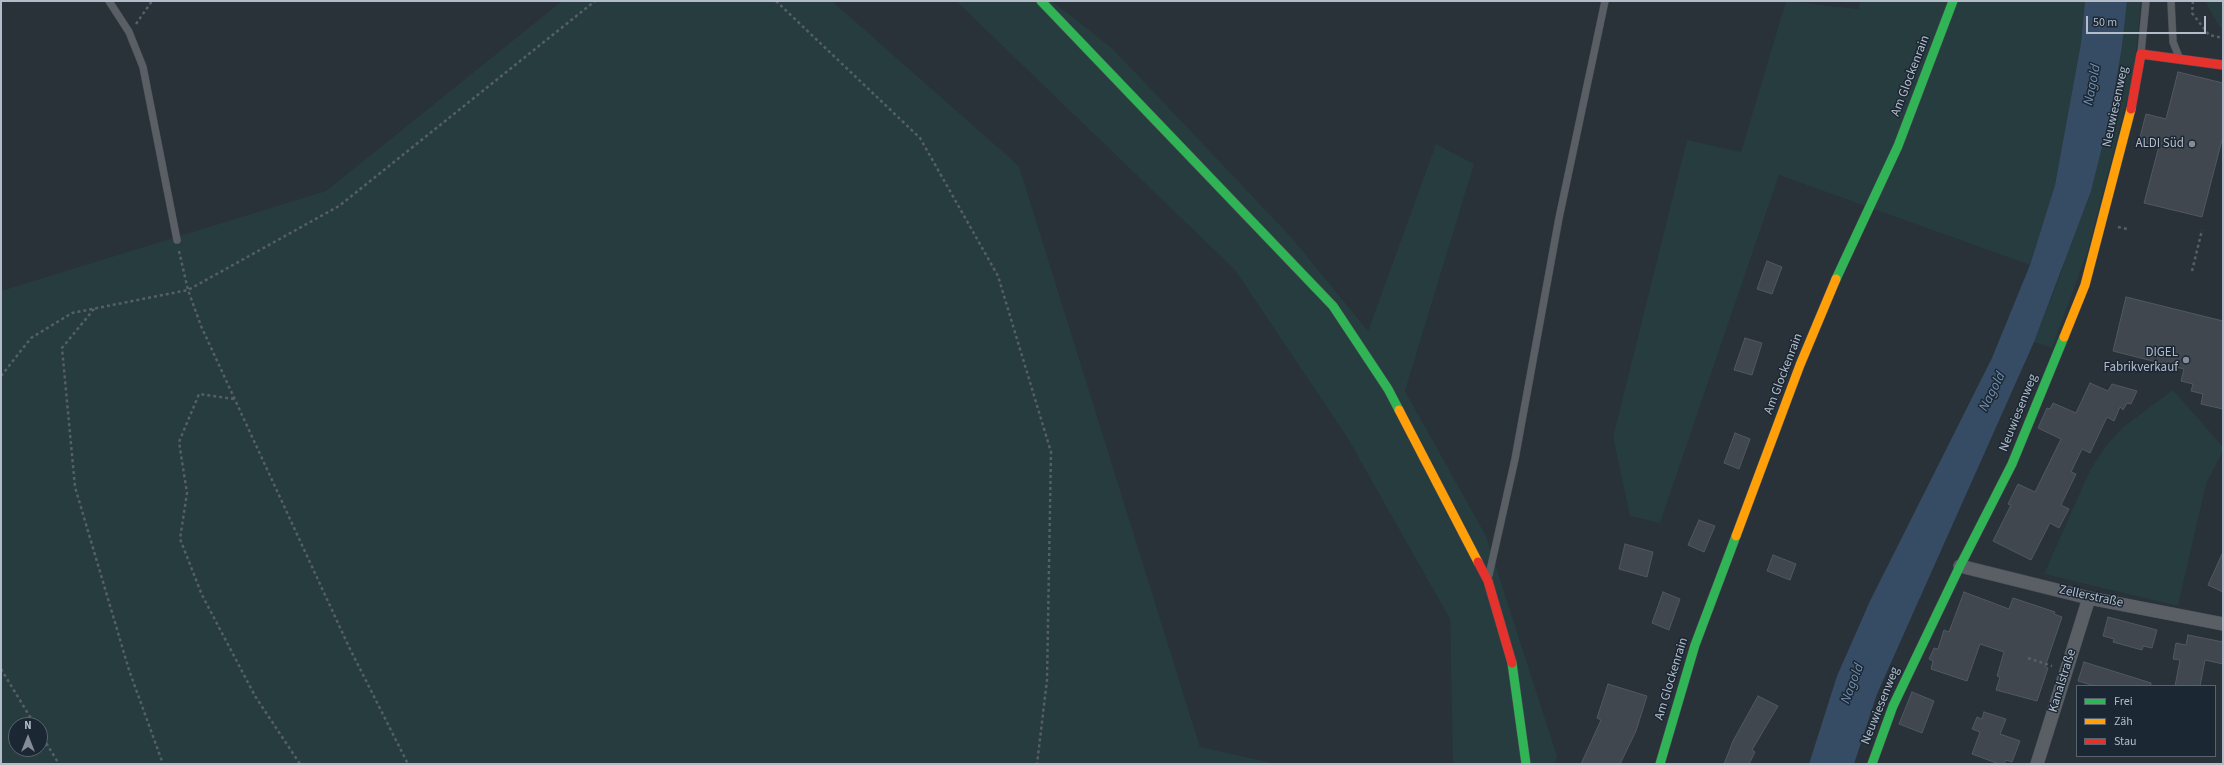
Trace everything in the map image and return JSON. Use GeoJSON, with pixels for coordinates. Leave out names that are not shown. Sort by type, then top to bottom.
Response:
{"type":"FeatureCollection","features":[{"type":"Feature","properties":{"kind":"street"},"geometry":{"type":"LineString","coordinates":[[1041,1],[1333,306],[1388,389],[1470,543],[1488,582],[1512,660],[1526,764]]}},
{"type":"Feature","properties":{"kind":"street","name":"Am Glockenrain"},"geometry":{"type":"LineString","coordinates":[[1660,764],[1695,645],[1800,364],[1846,256],[1898,146],[1953,1]]}},
{"type":"Feature","properties":{"kind":"street"},"geometry":{"type":"LineString","coordinates":[[2141,54],[2223,65]]}},
{"type":"Feature","properties":{"kind":"street","name":"Neuwiesenweg"},"geometry":{"type":"LineString","coordinates":[[1872,764],[1893,706],[1960,566],[2012,464],[2085,285],[2130,113],[2141,54]]}},
{"type":"Feature","properties":{"kind":"street","name":"Zellerstraße"},"geometry":{"type":"LineString","coordinates":[[1960,566],[2089,598],[2223,624]]}},
{"type":"Feature","properties":{"kind":"street","name":"Kanalstraße"},"geometry":{"type":"LineString","coordinates":[[2037,764],[2089,598]]}},
{"type":"Feature","properties":{"kind":"lane"},"geometry":{"type":"LineString","coordinates":[[110,1],[129,32],[143,68],[177,240]]}},
{"type":"Feature","properties":{"kind":"lane"},"geometry":{"type":"LineString","coordinates":[[1488,582],[1515,459],[1559,218],[1605,1]]}},
{"type":"Feature","properties":{"kind":"lane"},"geometry":{"type":"LineString","coordinates":[[2141,54],[2146,1]]}},
{"type":"Feature","properties":{"kind":"lane"},"geometry":{"type":"LineString","coordinates":[[2171,1],[2173,42],[2180,59]]}},
{"type":"Feature","properties":{"kind":"path"},"geometry":{"type":"LineString","coordinates":[[129,32],[152,1]]}},
{"type":"Feature","properties":{"kind":"path"},"geometry":{"type":"LineString","coordinates":[[1,376],[31,338],[72,313],[188,290],[339,206],[595,1]]}},
{"type":"Feature","properties":{"kind":"path"},"geometry":{"type":"LineString","coordinates":[[776,1],[920,138],[998,276],[1051,452],[1047,680],[1037,764]]}},
{"type":"Feature","properties":{"kind":"path"},"geometry":{"type":"LineString","coordinates":[[2193,1],[2192,12],[2209,36],[2223,38]]}},
{"type":"Feature","properties":{"kind":"path"},"geometry":{"type":"LineString","coordinates":[[2192,271],[2202,230]]}},
{"type":"Feature","properties":{"kind":"path"},"geometry":{"type":"LineString","coordinates":[[177,240],[188,290],[201,326],[349,647],[408,764]]}},
{"type":"Feature","properties":{"kind":"path"},"geometry":{"type":"LineString","coordinates":[[94,309],[62,348],[75,487],[129,670],[163,764]]}},
{"type":"Feature","properties":{"kind":"path"},"geometry":{"type":"LineString","coordinates":[[234,399],[199,394],[179,442],[187,493],[180,539],[202,594],[255,696],[300,764]]}},
{"type":"Feature","properties":{"kind":"path"},"geometry":{"type":"LineString","coordinates":[[2028,658],[2066,671]]}},
{"type":"Feature","properties":{"kind":"path"},"geometry":{"type":"LineString","coordinates":[[1,669],[30,717]]}},
{"type":"Feature","properties":{"kind":"path"},"geometry":{"type":"LineString","coordinates":[[48,746],[59,764]]}},
{"type":"Feature","properties":{"kind":"green space"},"geometry":{"type":"Polygon","coordinates":[[[562,1],[832,1],[1019,166],[1200,747],[1277,764],[1,764],[1,291],[326,191],[562,1]]]}},
{"type":"Feature","properties":{"kind":"green space"},"geometry":{"type":"Polygon","coordinates":[[[956,1],[1052,1],[1113,49],[1292,238],[1368,331],[1436,144],[1474,164],[1405,391],[1486,536],[1557,756],[1555,764],[1453,764],[1450,619],[1347,437],[1235,270],[956,1]]]}},
{"type":"Feature","properties":{"kind":"green space"},"geometry":{"type":"Polygon","coordinates":[[[1786,1],[1858,9],[1860,1],[2085,1],[2081,43],[2055,185],[2030,265],[1779,175],[1660,523],[1630,516],[1613,437],[1687,140],[1741,152],[1786,1]]]}},
{"type":"Feature","properties":{"kind":"green space"},"geometry":{"type":"Polygon","coordinates":[[[2127,1],[2141,1],[2134,73],[2088,250],[2052,348],[2034,342],[2061,273],[2122,46],[2127,1]]]}},
{"type":"Feature","properties":{"kind":"green space"},"geometry":{"type":"Polygon","coordinates":[[[2205,1],[2223,1],[2223,30],[2219,26],[2205,1]]]}},
{"type":"Feature","properties":{"kind":"green space"},"geometry":{"type":"Polygon","coordinates":[[[2173,390],[2223,447],[2223,451],[2206,484],[2178,606],[2044,574],[2090,470],[2106,446],[2123,427],[2173,390]]]}},
{"type":"Feature","properties":{"kind":"water","name":"Nagold"},"geometry":{"type":"Polygon","coordinates":[[[2085,1],[2127,1],[2122,46],[2111,111],[2091,191],[2034,342],[1877,694],[1854,764],[1809,764],[1837,676],[1870,601],[1992,358],[2030,265],[2055,185],[2081,43],[2085,1]]]}},
{"type":"Feature","properties":{"kind":"building"},"geometry":{"type":"Polygon","coordinates":[[[2178,72],[2223,83],[2223,136],[2202,217],[2144,203],[2159,146],[2139,141],[2146,114],[2166,119],[2178,72]]]}},
{"type":"Feature","properties":{"kind":"building"},"geometry":{"type":"Polygon","coordinates":[[[1767,261],[1782,267],[1772,294],[1757,289],[1767,261]]]}},
{"type":"Feature","properties":{"kind":"building","name":"DIGEL Fabrikverkauf"},"geometry":{"type":"Polygon","coordinates":[[[2126,297],[2223,321],[2223,409],[2201,404],[2203,394],[2191,391],[2193,384],[2181,381],[2184,369],[2113,351],[2126,297]]]}},
{"type":"Feature","properties":{"kind":"building"},"geometry":{"type":"Polygon","coordinates":[[[1745,338],[1762,343],[1752,375],[1734,370],[1745,338]]]}},
{"type":"Feature","properties":{"kind":"building"},"geometry":{"type":"Polygon","coordinates":[[[2090,383],[2108,391],[2112,384],[2137,391],[2131,404],[2127,403],[2123,410],[2120,407],[2114,421],[2107,417],[2090,453],[2082,449],[2071,472],[2076,474],[2061,505],[2069,509],[2059,528],[2050,523],[2031,560],[1993,541],[2011,505],[2008,504],[2018,484],[2035,492],[2061,439],[2038,428],[2047,408],[2050,409],[2053,403],[2076,413],[2090,383]]]}},
{"type":"Feature","properties":{"kind":"building"},"geometry":{"type":"Polygon","coordinates":[[[1735,433],[1750,439],[1739,469],[1724,463],[1735,433]]]}},
{"type":"Feature","properties":{"kind":"building"},"geometry":{"type":"Polygon","coordinates":[[[1699,520],[1715,526],[1704,552],[1688,545],[1699,520]]]}},
{"type":"Feature","properties":{"kind":"building"},"geometry":{"type":"Polygon","coordinates":[[[1625,544],[1653,552],[1647,577],[1619,569],[1625,544]]]}},
{"type":"Feature","properties":{"kind":"building"},"geometry":{"type":"Polygon","coordinates":[[[2223,552],[2223,592],[2208,585],[2223,552]]]}},
{"type":"Feature","properties":{"kind":"building"},"geometry":{"type":"Polygon","coordinates":[[[1773,555],[1796,564],[1790,580],[1767,571],[1773,555]]]}},
{"type":"Feature","properties":{"kind":"building"},"geometry":{"type":"Polygon","coordinates":[[[1663,592],[1680,599],[1669,630],[1652,623],[1663,592]]]}},
{"type":"Feature","properties":{"kind":"building"},"geometry":{"type":"Polygon","coordinates":[[[1964,592],[2009,609],[2013,598],[2055,612],[2054,614],[2062,617],[2045,667],[2048,668],[2037,701],[1996,690],[2000,677],[1997,676],[2004,652],[1980,644],[1967,681],[1931,669],[1933,661],[1929,659],[1934,648],[1938,649],[1944,630],[1949,632],[1964,592]]]}},
{"type":"Feature","properties":{"kind":"building"},"geometry":{"type":"Polygon","coordinates":[[[2108,617],[2157,630],[2152,648],[2143,646],[2142,650],[2113,642],[2114,639],[2103,636],[2108,617]]]}},
{"type":"Feature","properties":{"kind":"building"},"geometry":{"type":"Polygon","coordinates":[[[2188,635],[2223,642],[2223,664],[2205,660],[2200,685],[2175,685],[2180,660],[2173,659],[2176,643],[2186,645],[2188,635]]]}},
{"type":"Feature","properties":{"kind":"building"},"geometry":{"type":"Polygon","coordinates":[[[2084,662],[2151,683],[2151,685],[2092,685],[2078,681],[2084,662]]]}},
{"type":"Feature","properties":{"kind":"building"},"geometry":{"type":"Polygon","coordinates":[[[1608,684],[1647,696],[1636,731],[1620,764],[1581,764],[1601,720],[1597,718],[1608,684]]]}},
{"type":"Feature","properties":{"kind":"building"},"geometry":{"type":"Polygon","coordinates":[[[1912,692],[1934,701],[1922,733],[1899,724],[1912,692]]]}},
{"type":"Feature","properties":{"kind":"building"},"geometry":{"type":"Polygon","coordinates":[[[1758,696],[1778,706],[1752,750],[1755,752],[1749,764],[1724,764],[1733,741],[1758,696]]]}},
{"type":"Feature","properties":{"kind":"building"},"geometry":{"type":"Polygon","coordinates":[[[1984,712],[2006,719],[2000,734],[2020,741],[2012,762],[2006,760],[2004,764],[1999,764],[1972,754],[1980,732],[1972,729],[1977,717],[1982,719],[1984,712]]]}},
{"type":"Feature","properties":{"kind":"traffic: fast"},"geometry":{"type":"LineString","coordinates":[[1041,1],[1333,306],[1388,389],[1399,410]]}},
{"type":"Feature","properties":{"kind":"traffic: fast"},"geometry":{"type":"LineString","coordinates":[[1836,279],[1898,146],[1953,1]]}},
{"type":"Feature","properties":{"kind":"traffic: fast"},"geometry":{"type":"LineString","coordinates":[[1872,764],[1893,706],[1960,566],[2012,464],[2064,337]]}},
{"type":"Feature","properties":{"kind":"traffic: fast"},"geometry":{"type":"LineString","coordinates":[[1660,764],[1695,645],[1736,536]]}},
{"type":"Feature","properties":{"kind":"traffic: fast"},"geometry":{"type":"LineString","coordinates":[[1512,663],[1526,764]]}},
{"type":"Feature","properties":{"kind":"traffic: slow"},"geometry":{"type":"LineString","coordinates":[[2064,337],[2085,285],[2131,109]]}},
{"type":"Feature","properties":{"kind":"traffic: slow"},"geometry":{"type":"LineString","coordinates":[[1736,536],[1800,365],[1836,279]]}},
{"type":"Feature","properties":{"kind":"traffic: slow"},"geometry":{"type":"LineString","coordinates":[[1399,410],[1478,562]]}},
{"type":"Feature","properties":{"kind":"traffic: jam"},"geometry":{"type":"LineString","coordinates":[[2131,109],[2141,54],[2223,65]]}},
{"type":"Feature","properties":{"kind":"traffic: jam"},"geometry":{"type":"LineString","coordinates":[[1478,562],[1488,581],[1512,663]]}},
{"type":"Feature","properties":{"kind":"place","name":"ALDI Süd"},"geometry":{"type":"Point","coordinates":[2192,144]}},
{"type":"Feature","properties":{"kind":"place","name":"DIGEL Fabrikverkauf"},"geometry":{"type":"Point","coordinates":[2186,360]}}]}
